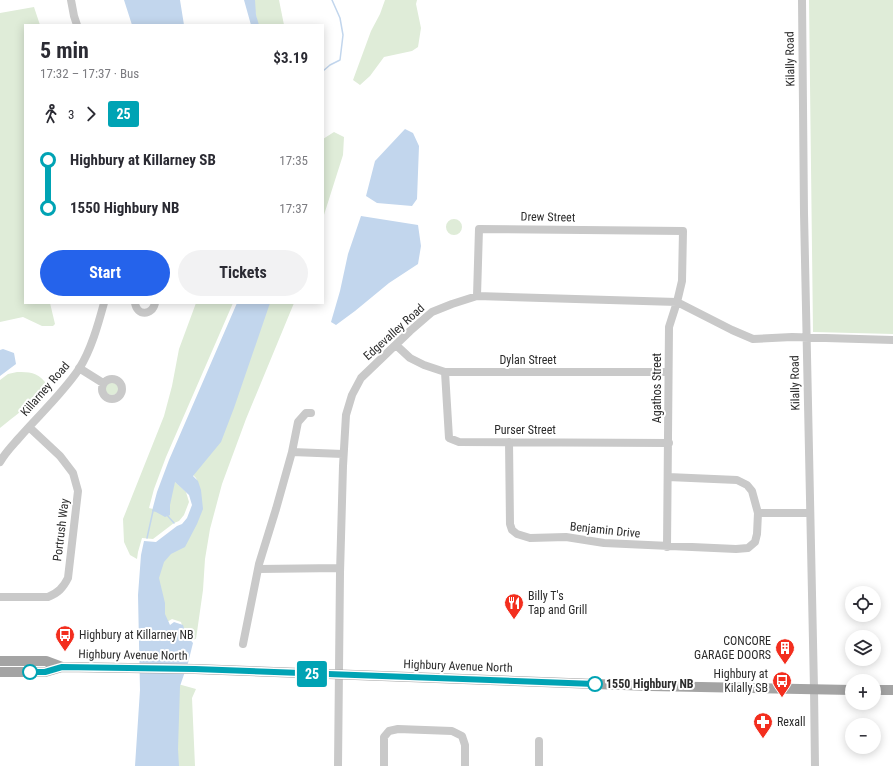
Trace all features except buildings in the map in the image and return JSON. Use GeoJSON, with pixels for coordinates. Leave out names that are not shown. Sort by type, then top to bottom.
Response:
{"type":"FeatureCollection","features":[{"type":"Feature","properties":{"kind":"main road","name":"Highbury Avenue North"},"geometry":{"type":"LineString","coordinates":[[0,661],[46,661],[62,667]]}},
{"type":"Feature","properties":{"kind":"main road","name":"Highbury Avenue North"},"geometry":{"type":"LineString","coordinates":[[0,672],[45,672],[62,667],[195,669],[643,686],[845,690]]}},
{"type":"Feature","properties":{"kind":"main road"},"geometry":{"type":"LineString","coordinates":[[881,690],[893,690]]}},
{"type":"Feature","properties":{"kind":"street"},"geometry":{"type":"LineString","coordinates":[[71,0],[77,24]]}},
{"type":"Feature","properties":{"kind":"street","name":"Kilally Road"},"geometry":{"type":"LineString","coordinates":[[802,0],[815,766]]}},
{"type":"Feature","properties":{"kind":"street","name":"Drew Street"},"geometry":{"type":"LineString","coordinates":[[477,296],[479,229],[683,231]]}},
{"type":"Feature","properties":{"kind":"street","name":"Agathos Street"},"geometry":{"type":"LineString","coordinates":[[667,547],[669,327],[682,281],[683,231]]}},
{"type":"Feature","properties":{"kind":"street","name":"Edgevalley Road"},"geometry":{"type":"LineString","coordinates":[[338,766],[340,568],[343,454],[346,415],[352,395],[361,378],[432,312],[477,296],[677,302],[732,330],[753,338],[792,337],[893,340]]}},
{"type":"Feature","properties":{"kind":"street","name":"Killarney Road"},"geometry":{"type":"LineString","coordinates":[[0,462],[4,454],[57,396],[79,368],[94,336],[104,304]]}},
{"type":"Feature","properties":{"kind":"street"},"geometry":{"type":"LineString","coordinates":[[135,304],[136,308],[139,311],[145,313],[151,311],[155,304]]}},
{"type":"Feature","properties":{"kind":"street","name":"Dylan Street"},"geometry":{"type":"LineString","coordinates":[[396,345],[410,358],[424,365],[445,372],[668,372]]}},
{"type":"Feature","properties":{"kind":"street"},"geometry":{"type":"LineString","coordinates":[[79,368],[103,383]]}},
{"type":"Feature","properties":{"kind":"street","name":"Purser Street"},"geometry":{"type":"LineString","coordinates":[[445,372],[449,438],[459,442],[669,443]]}},
{"type":"Feature","properties":{"kind":"street"},"geometry":{"type":"LineString","coordinates":[[243,644],[258,568],[292,452],[298,422],[306,413],[311,413]]}},
{"type":"Feature","properties":{"kind":"street","name":"Portrush Way"},"geometry":{"type":"LineString","coordinates":[[0,597],[48,597],[61,590],[68,578],[78,490],[73,473],[69,467],[60,456],[29,427]]}},
{"type":"Feature","properties":{"kind":"street","name":"Benjamin Drive"},"geometry":{"type":"LineString","coordinates":[[509,442],[510,524],[512,530],[517,534],[530,538],[566,537],[604,544],[667,547],[736,549],[748,548],[755,542],[758,513],[752,491],[747,485],[737,480],[668,478]]}},
{"type":"Feature","properties":{"kind":"street"},"geometry":{"type":"LineString","coordinates":[[292,452],[343,454]]}},
{"type":"Feature","properties":{"kind":"street"},"geometry":{"type":"LineString","coordinates":[[758,513],[810,514]]}},
{"type":"Feature","properties":{"kind":"street"},"geometry":{"type":"LineString","coordinates":[[258,568],[340,568]]}},
{"type":"Feature","properties":{"kind":"street"},"geometry":{"type":"LineString","coordinates":[[384,766],[384,737],[389,731],[398,729],[452,731],[462,736],[465,745],[465,766]]}},
{"type":"Feature","properties":{"kind":"street"},"geometry":{"type":"LineString","coordinates":[[539,741],[539,766]]}},
{"type":"Feature","properties":{"kind":"green space"},"geometry":{"type":"Polygon","coordinates":[[[254,0],[279,0],[284,24],[258,24],[254,0]]]}},
{"type":"Feature","properties":{"kind":"green space"},"geometry":{"type":"Polygon","coordinates":[[[385,0],[417,0],[416,4],[421,28],[418,47],[412,51],[384,57],[370,76],[360,85],[353,80],[371,31],[380,14],[385,0]]]}},
{"type":"Feature","properties":{"kind":"green space"},"geometry":{"type":"Polygon","coordinates":[[[809,0],[893,0],[893,334],[813,332],[809,0]]]}},
{"type":"Feature","properties":{"kind":"green space"},"geometry":{"type":"Polygon","coordinates":[[[34,7],[40,24],[24,24],[24,304],[50,304],[55,324],[53,326],[42,326],[23,317],[0,322],[0,13],[34,7]]]}},
{"type":"Feature","properties":{"kind":"green space"},"geometry":{"type":"Polygon","coordinates":[[[334,132],[344,137],[343,155],[324,215],[324,138],[334,132]]]}},
{"type":"Feature","properties":{"kind":"green space"},"geometry":{"type":"Polygon","coordinates":[[[454,219],[461,224],[462,227],[457,234],[454,235],[447,230],[446,227],[451,220],[454,219]]]}},
{"type":"Feature","properties":{"kind":"green space"},"geometry":{"type":"Polygon","coordinates":[[[196,304],[233,304],[166,457],[154,489],[149,508],[153,509],[172,479],[186,492],[189,502],[184,515],[179,521],[174,523],[153,539],[142,538],[137,559],[130,555],[124,542],[123,519],[164,416],[172,386],[179,349],[196,304]]]}},
{"type":"Feature","properties":{"kind":"green space"},"geometry":{"type":"Polygon","coordinates":[[[269,304],[294,304],[246,419],[222,484],[210,529],[196,639],[190,640],[184,632],[181,622],[172,619],[167,622],[163,611],[157,575],[162,559],[183,544],[199,487],[196,478],[191,473],[269,304]]]}},
{"type":"Feature","properties":{"kind":"green space"},"geometry":{"type":"Polygon","coordinates":[[[17,372],[32,373],[39,376],[45,382],[33,400],[0,428],[0,380],[8,374],[17,372]]]}},
{"type":"Feature","properties":{"kind":"green space"},"geometry":{"type":"Polygon","coordinates":[[[112,381],[117,383],[119,388],[117,393],[112,395],[107,393],[105,388],[107,383],[112,381]]]}},
{"type":"Feature","properties":{"kind":"green space"},"geometry":{"type":"Polygon","coordinates":[[[178,684],[196,689],[192,698],[195,766],[177,766],[176,746],[178,684]]]}},
{"type":"Feature","properties":{"kind":"water"},"geometry":{"type":"Polygon","coordinates":[[[124,0],[180,0],[184,24],[132,24],[124,0]]]}},
{"type":"Feature","properties":{"kind":"water"},"geometry":{"type":"Polygon","coordinates":[[[244,0],[255,0],[256,15],[259,24],[251,24],[244,0]]]}},
{"type":"Feature","properties":{"kind":"water"},"geometry":{"type":"Polygon","coordinates":[[[405,129],[413,133],[419,146],[417,199],[412,206],[377,203],[366,196],[375,161],[405,129]]]}},
{"type":"Feature","properties":{"kind":"water"},"geometry":{"type":"Polygon","coordinates":[[[361,216],[418,225],[421,246],[418,264],[389,283],[336,325],[331,322],[340,291],[348,254],[361,216]]]}},
{"type":"Feature","properties":{"kind":"water"},"geometry":{"type":"Polygon","coordinates":[[[237,304],[270,304],[221,442],[193,476],[198,481],[201,490],[203,509],[197,524],[185,547],[171,554],[164,562],[159,578],[165,603],[165,614],[170,625],[174,622],[183,625],[186,635],[193,643],[180,686],[178,749],[179,766],[135,766],[140,690],[138,595],[141,555],[144,541],[156,542],[177,526],[182,524],[187,518],[192,505],[189,495],[175,482],[170,505],[170,515],[165,517],[152,511],[157,492],[169,460],[237,304]]]}},
{"type":"Feature","properties":{"kind":"water"},"geometry":{"type":"Polygon","coordinates":[[[3,349],[14,353],[16,364],[0,376],[0,350],[3,349]]]}},
{"type":"Feature","properties":{"kind":"waterway"},"geometry":{"type":"LineString","coordinates":[[324,70],[340,60],[343,35],[340,18],[332,0]]}},
{"type":"Feature","properties":{"kind":"waterway"},"geometry":{"type":"LineString","coordinates":[[147,538],[153,511]]}},
{"type":"Feature","properties":{"kind":"waterway"},"geometry":{"type":"LineString","coordinates":[[166,514],[174,523]]}},
{"type":"Feature","properties":{"kind":"bus line","name":"25"},"geometry":{"type":"LineString","coordinates":[[30,672],[45,672],[62,667],[195,669],[595,684]]}},
{"type":"Feature","properties":{"kind":"place","name":"Billy T's Tap and Grill"},"geometry":{"type":"Point","coordinates":[514,620]}},
{"type":"Feature","properties":{"kind":"place","name":"Highbury at Killarney NB"},"geometry":{"type":"Point","coordinates":[65,652]}},
{"type":"Feature","properties":{"kind":"place","name":"CONCORE GARAGE DOORS"},"geometry":{"type":"Point","coordinates":[785,665]}},
{"type":"Feature","properties":{"kind":"place","name":"1550 Highbury NB"},"geometry":{"type":"Point","coordinates":[595,684]}},
{"type":"Feature","properties":{"kind":"place","name":"Highbury at Kilally SB"},"geometry":{"type":"Point","coordinates":[782,698]}},
{"type":"Feature","properties":{"kind":"place","name":"Rexall"},"geometry":{"type":"Point","coordinates":[763,739]}}]}
